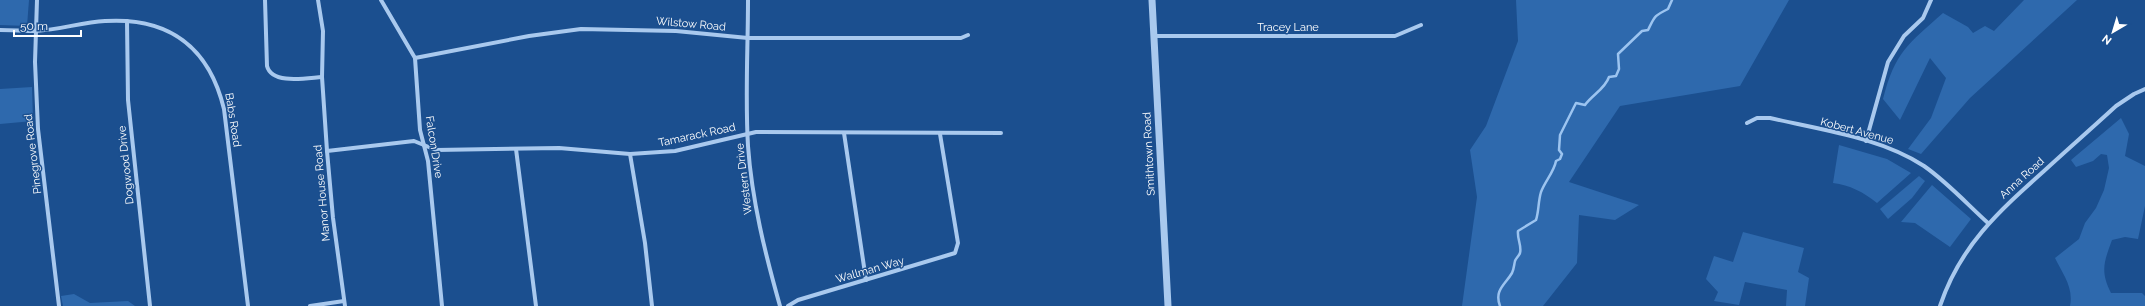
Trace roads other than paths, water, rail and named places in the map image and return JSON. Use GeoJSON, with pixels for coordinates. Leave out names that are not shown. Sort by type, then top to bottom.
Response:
{"type":"FeatureCollection","features":[{"type":"Feature","properties":{"kind":"street","name":"Pinegrove Road"},"geometry":{"type":"LineString","coordinates":[[37,0],[35,62],[38,129],[59,306]]}},
{"type":"Feature","properties":{"kind":"street"},"geometry":{"type":"LineString","coordinates":[[265,0],[267,66],[269,71],[278,77],[322,77]]}},
{"type":"Feature","properties":{"kind":"street","name":"Manor House Road"},"geometry":{"type":"LineString","coordinates":[[318,0],[323,31],[322,77],[327,151],[334,225],[344,304]]}},
{"type":"Feature","properties":{"kind":"street","name":"Falcon Drive"},"geometry":{"type":"LineString","coordinates":[[381,0],[416,58],[420,130],[428,161],[442,306]]}},
{"type":"Feature","properties":{"kind":"street","name":"Western Drive"},"geometry":{"type":"LineString","coordinates":[[748,0],[748,133],[754,197],[762,242],[780,306]]}},
{"type":"Feature","properties":{"kind":"street","name":"Smithtown Road"},"geometry":{"type":"LineString","coordinates":[[1152,0],[1168,306]]}},
{"type":"Feature","properties":{"kind":"street"},"geometry":{"type":"LineString","coordinates":[[1866,141],[1888,62],[1904,36],[1923,18],[1932,0]]}},
{"type":"Feature","properties":{"kind":"street","name":"Babs Road"},"geometry":{"type":"LineString","coordinates":[[0,30],[37,31],[105,21],[149,23],[178,36],[203,60],[213,74],[219,88],[224,109],[248,306]]}},
{"type":"Feature","properties":{"kind":"street","name":"Dogwood Drive"},"geometry":{"type":"LineString","coordinates":[[127,21],[128,100],[150,306]]}},
{"type":"Feature","properties":{"kind":"street","name":"Tracey Lane"},"geometry":{"type":"LineString","coordinates":[[1154,36],[1395,36],[1421,25]]}},
{"type":"Feature","properties":{"kind":"street","name":"Wilstow Road"},"geometry":{"type":"LineString","coordinates":[[416,58],[529,36],[581,29],[676,31],[748,38],[961,38],[968,35]]}},
{"type":"Feature","properties":{"kind":"street","name":"Anna Road"},"geometry":{"type":"LineString","coordinates":[[1940,306],[1955,271],[1966,252],[1988,223],[2116,106],[2134,94],[2145,89]]}},
{"type":"Feature","properties":{"kind":"street","name":"Kobert Avenue"},"geometry":{"type":"LineString","coordinates":[[1747,123],[1757,118],[1770,118],[1866,141],[1898,152],[1924,166],[1988,223]]}},
{"type":"Feature","properties":{"kind":"street","name":"Tamarack Road"},"geometry":{"type":"LineString","coordinates":[[327,151],[414,141],[436,150],[559,148],[630,154],[675,151],[748,133],[1002,133]]}},
{"type":"Feature","properties":{"kind":"street"},"geometry":{"type":"LineString","coordinates":[[844,133],[866,280]]}},
{"type":"Feature","properties":{"kind":"street","name":"Wallman Way"},"geometry":{"type":"LineString","coordinates":[[788,306],[798,300],[952,255],[957,250],[958,243],[940,134]]}},
{"type":"Feature","properties":{"kind":"street"},"geometry":{"type":"LineString","coordinates":[[516,149],[536,306]]}},
{"type":"Feature","properties":{"kind":"street"},"geometry":{"type":"LineString","coordinates":[[630,154],[645,244],[652,306]]}},
{"type":"Feature","properties":{"kind":"street"},"geometry":{"type":"LineString","coordinates":[[310,306],[344,304]]}},
{"type":"Feature","properties":{"kind":"waterway"},"geometry":{"type":"LineString","coordinates":[[1500,306],[1498,296],[1499,292],[1512,273],[1515,261],[1520,253],[1518,231],[1536,220],[1541,192],[1556,161],[1560,159],[1562,154],[1559,150],[1560,135],[1576,103],[1585,105],[1605,85],[1609,77],[1616,76],[1619,69],[1618,54],[1642,31],[1648,30],[1655,17],[1668,9],[1672,0]]}}]}
